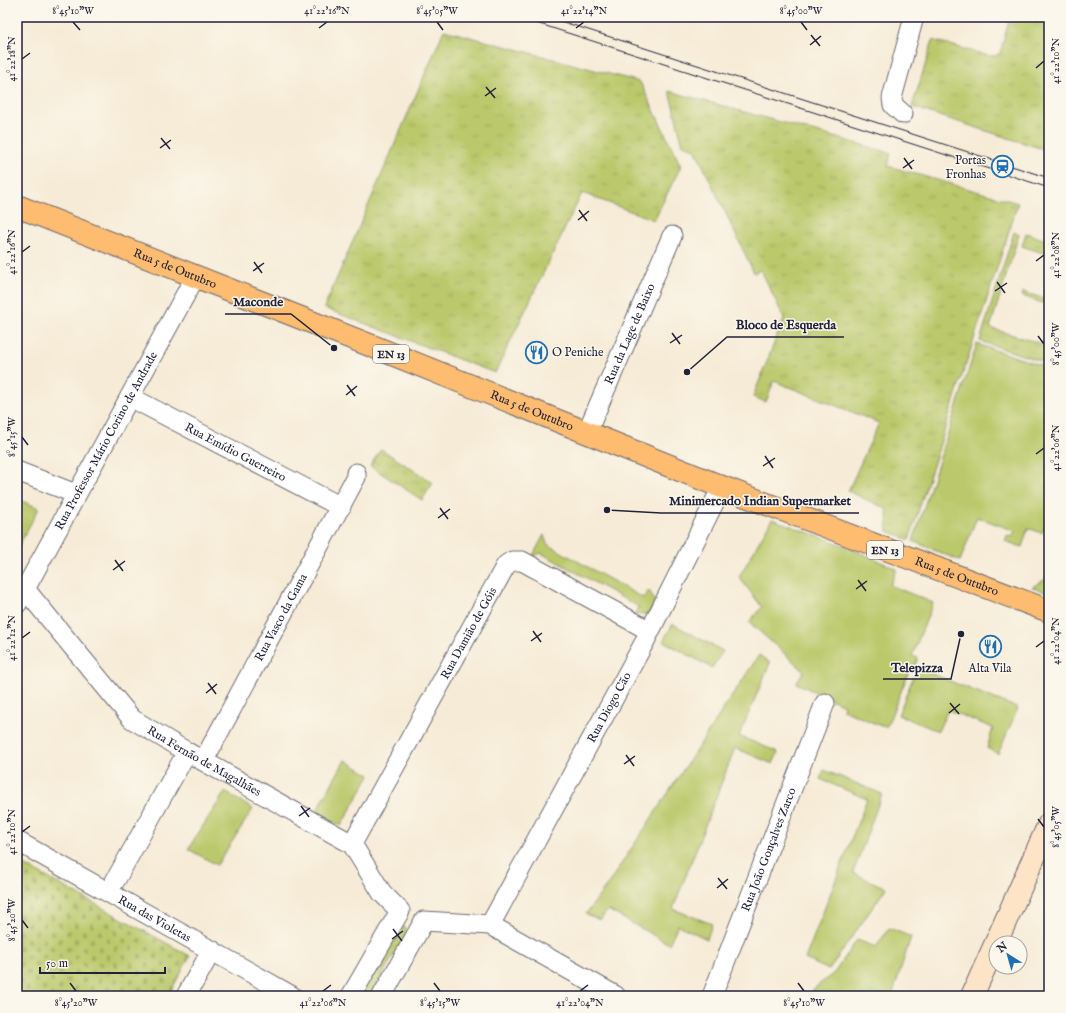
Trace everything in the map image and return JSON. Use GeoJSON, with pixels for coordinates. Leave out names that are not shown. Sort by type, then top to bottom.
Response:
{"type":"FeatureCollection","features":[{"type":"Feature","properties":{"kind":"main road","name":"Rua 5 de Outubro"},"geometry":{"type":"LineString","coordinates":[[17,206],[722,487],[1049,611]]}},
{"type":"Feature","properties":{"kind":"main road"},"geometry":{"type":"LineString","coordinates":[[972,996],[1049,824]]}},
{"type":"Feature","properties":{"kind":"street"},"geometry":{"type":"LineString","coordinates":[[903,114],[893,105],[892,98],[914,17]]}},
{"type":"Feature","properties":{"kind":"street","name":"Rua da Lage de Baixo"},"geometry":{"type":"LineString","coordinates":[[587,432],[672,236]]}},
{"type":"Feature","properties":{"kind":"street","name":"Rua Professor Mário Corino de Andrade"},"geometry":{"type":"LineString","coordinates":[[21,596],[195,277]]}},
{"type":"Feature","properties":{"kind":"street","name":"Rua Emídio Guerreiro"},"geometry":{"type":"LineString","coordinates":[[130,397],[340,507]]}},
{"type":"Feature","properties":{"kind":"street"},"geometry":{"type":"LineString","coordinates":[[17,471],[76,494]]}},
{"type":"Feature","properties":{"kind":"street","name":"Rua Vasco da Gama"},"geometry":{"type":"LineString","coordinates":[[115,881],[195,756],[340,507],[356,477],[356,473]]}},
{"type":"Feature","properties":{"kind":"street","name":"Rua Diogo Cão"},"geometry":{"type":"LineString","coordinates":[[490,925],[650,631],[722,487]]}},
{"type":"Feature","properties":{"kind":"street","name":"Rua Damião de Góis"},"geometry":{"type":"LineString","coordinates":[[352,844],[506,565],[512,561],[522,561],[650,631]]}},
{"type":"Feature","properties":{"kind":"street","name":"Rua Fernão de Magalhães"},"geometry":{"type":"LineString","coordinates":[[21,596],[132,718],[195,756],[352,844],[382,893],[400,911],[424,921],[490,925],[616,996]]}},
{"type":"Feature","properties":{"kind":"street","name":"Rua João Gonçalves Zarco"},"geometry":{"type":"LineString","coordinates":[[712,996],[825,703]]}},
{"type":"Feature","properties":{"kind":"street","name":"Rua das Violetas"},"geometry":{"type":"LineString","coordinates":[[17,841],[292,996]]}},
{"type":"Feature","properties":{"kind":"street"},"geometry":{"type":"LineString","coordinates":[[351,996],[400,911]]}},
{"type":"Feature","properties":{"kind":"street"},"geometry":{"type":"LineString","coordinates":[[382,996],[424,921]]}},
{"type":"Feature","properties":{"kind":"street"},"geometry":{"type":"LineString","coordinates":[[186,996],[212,950]]}},
{"type":"Feature","properties":{"kind":"green space"},"geometry":{"type":"Polygon","coordinates":[[[1010,17],[1049,17],[1049,151],[912,107],[933,40],[985,55],[995,56],[1000,53],[1010,17]]]}},
{"type":"Feature","properties":{"kind":"green space"},"geometry":{"type":"Polygon","coordinates":[[[444,30],[640,82],[681,166],[654,220],[582,193],[495,373],[324,308],[444,30]]]}},
{"type":"Feature","properties":{"kind":"green space"},"geometry":{"type":"Polygon","coordinates":[[[669,91],[891,153],[888,166],[1018,203],[909,540],[888,531],[887,509],[848,491],[879,423],[774,381],[766,402],[753,397],[784,318],[761,270],[754,273],[695,149],[683,145],[669,91]]]}},
{"type":"Feature","properties":{"kind":"green space"},"geometry":{"type":"Polygon","coordinates":[[[1014,232],[1019,234],[990,328],[1049,346],[1049,364],[980,341],[1014,232]]]}},
{"type":"Feature","properties":{"kind":"green space"},"geometry":{"type":"Polygon","coordinates":[[[1026,233],[1049,241],[1049,255],[1022,246],[1026,233]]]}},
{"type":"Feature","properties":{"kind":"green space"},"geometry":{"type":"Polygon","coordinates":[[[1023,292],[1049,300],[1049,305],[1022,296],[1023,292]]]}},
{"type":"Feature","properties":{"kind":"green space"},"geometry":{"type":"Polygon","coordinates":[[[977,344],[1049,368],[1049,518],[1042,533],[1028,528],[1022,547],[1005,541],[1007,535],[1012,537],[1015,531],[977,517],[960,561],[913,541],[977,344]]]}},
{"type":"Feature","properties":{"kind":"green space"},"geometry":{"type":"Polygon","coordinates":[[[381,449],[433,483],[422,500],[370,466],[381,449]]]}},
{"type":"Feature","properties":{"kind":"green space"},"geometry":{"type":"Polygon","coordinates":[[[17,499],[39,508],[17,549],[17,499]]]}},
{"type":"Feature","properties":{"kind":"green space"},"geometry":{"type":"Polygon","coordinates":[[[772,519],[845,546],[897,569],[890,585],[933,603],[912,656],[918,658],[913,670],[910,669],[887,726],[881,726],[843,710],[844,705],[796,683],[804,671],[749,622],[762,607],[739,577],[772,519]]]}},
{"type":"Feature","properties":{"kind":"green space"},"geometry":{"type":"Polygon","coordinates":[[[544,535],[547,544],[643,598],[649,590],[654,600],[654,606],[647,614],[635,615],[639,607],[541,553],[532,557],[544,535]]]}},
{"type":"Feature","properties":{"kind":"green space"},"geometry":{"type":"Polygon","coordinates":[[[1049,577],[1049,593],[1032,587],[1049,577]]]}},
{"type":"Feature","properties":{"kind":"green space"},"geometry":{"type":"Polygon","coordinates":[[[673,624],[723,651],[712,668],[663,641],[673,624]]]}},
{"type":"Feature","properties":{"kind":"green space"},"geometry":{"type":"Polygon","coordinates":[[[759,655],[770,663],[739,736],[778,752],[773,764],[735,748],[673,909],[712,924],[707,939],[678,925],[669,944],[608,910],[600,920],[586,914],[608,884],[759,655]]]}},
{"type":"Feature","properties":{"kind":"green space"},"geometry":{"type":"Polygon","coordinates":[[[917,668],[1018,708],[998,754],[987,748],[993,728],[948,710],[938,731],[898,715],[917,668]]]}},
{"type":"Feature","properties":{"kind":"green space"},"geometry":{"type":"Polygon","coordinates":[[[345,760],[370,775],[341,826],[316,812],[345,760]]]}},
{"type":"Feature","properties":{"kind":"green space"},"geometry":{"type":"Polygon","coordinates":[[[824,770],[882,794],[853,873],[886,888],[829,970],[805,959],[867,799],[820,779],[824,770]]]}},
{"type":"Feature","properties":{"kind":"green space"},"geometry":{"type":"Polygon","coordinates":[[[225,792],[253,809],[217,865],[188,849],[225,792]]]}},
{"type":"Feature","properties":{"kind":"green space"},"geometry":{"type":"Polygon","coordinates":[[[17,861],[190,956],[168,996],[17,996],[17,861]]]}},
{"type":"Feature","properties":{"kind":"green space"},"geometry":{"type":"Polygon","coordinates":[[[405,927],[407,932],[370,996],[361,996],[400,928],[405,927]]]}},
{"type":"Feature","properties":{"kind":"green space"},"geometry":{"type":"Polygon","coordinates":[[[889,928],[911,937],[892,996],[870,994],[868,996],[826,996],[812,990],[834,973],[857,940],[876,947],[889,928]]]}},
{"type":"Feature","properties":{"kind":"tram line"},"geometry":{"type":"LineString","coordinates":[[518,17],[1049,188]]}},
{"type":"Feature","properties":{"kind":"tram line"},"geometry":{"type":"LineString","coordinates":[[548,17],[1049,178]]}},
{"type":"Feature","properties":{"kind":"place","name":"Portas Fronhas"},"geometry":{"type":"Point","coordinates":[1002,167]}},
{"type":"Feature","properties":{"kind":"place","name":"Maconde"},"geometry":{"type":"Point","coordinates":[334,348]}},
{"type":"Feature","properties":{"kind":"place","name":"O Peniche"},"geometry":{"type":"Point","coordinates":[537,352]}},
{"type":"Feature","properties":{"kind":"place","name":"Bloco de Esquerda"},"geometry":{"type":"Point","coordinates":[687,372]}},
{"type":"Feature","properties":{"kind":"place","name":"Minimercado Indian Supermarket"},"geometry":{"type":"Point","coordinates":[607,510]}},
{"type":"Feature","properties":{"kind":"place","name":"Telepizza"},"geometry":{"type":"Point","coordinates":[961,634]}},
{"type":"Feature","properties":{"kind":"place","name":"Alta Vila"},"geometry":{"type":"Point","coordinates":[990,647]}}]}
